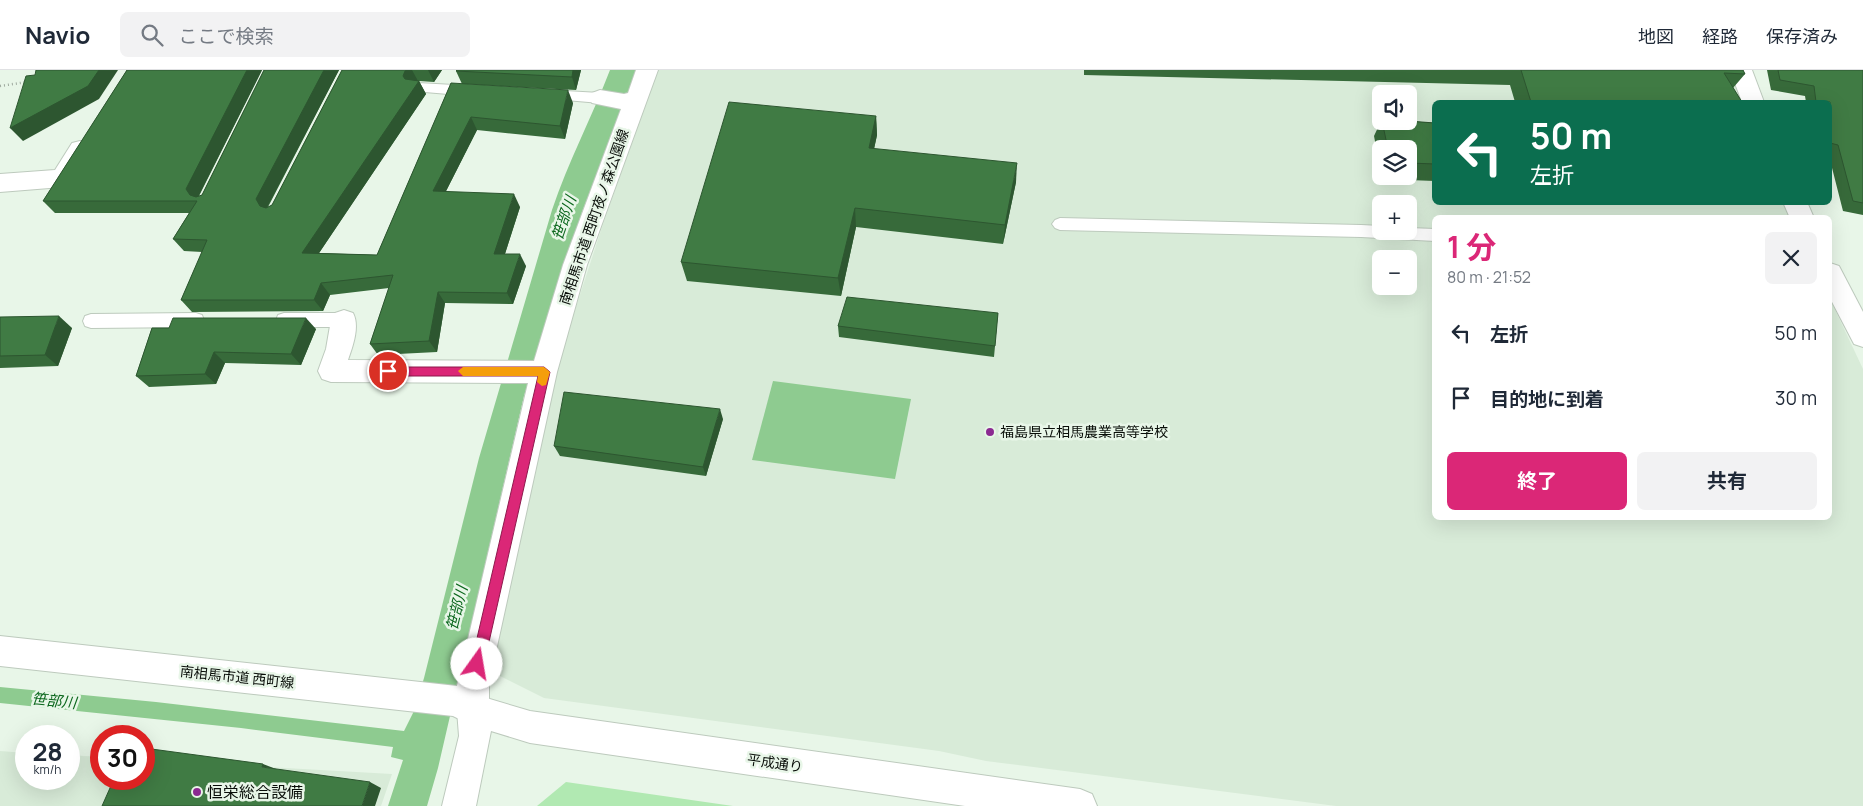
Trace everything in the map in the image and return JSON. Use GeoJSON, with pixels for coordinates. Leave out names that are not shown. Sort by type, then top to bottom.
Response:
{"type":"FeatureCollection","features":[{"type":"Feature","properties":{"kind":"street","name":"南相馬市道 西町夜ノ森公園線"},"geometry":{"type":"LineString","coordinates":[[459,806],[475,736],[464,706],[473,683],[541,372],[631,100],[647,70]]}},
{"type":"Feature","properties":{"kind":"street"},"geometry":{"type":"LineString","coordinates":[[1741,70],[1752,100]]}},
{"type":"Feature","properties":{"kind":"street"},"geometry":{"type":"LineString","coordinates":[[600,98],[631,100]]}},
{"type":"Feature","properties":{"kind":"street"},"geometry":{"type":"LineString","coordinates":[[0,183],[62,178],[93,131]]}},
{"type":"Feature","properties":{"kind":"street"},"geometry":{"type":"LineString","coordinates":[[1832,277],[1863,337]]}},
{"type":"Feature","properties":{"kind":"street"},"geometry":{"type":"LineString","coordinates":[[344,320],[331,371],[541,372]]}},
{"type":"Feature","properties":{"kind":"street","name":"南相馬市道 西町線"},"geometry":{"type":"LineString","coordinates":[[0,651],[382,694],[464,706]]}},
{"type":"Feature","properties":{"kind":"street","name":"平成通り"},"geometry":{"type":"LineString","coordinates":[[464,706],[530,727],[1080,806]]}},
{"type":"Feature","properties":{"kind":"lane"},"geometry":{"type":"LineString","coordinates":[[418,88],[485,92]]}},
{"type":"Feature","properties":{"kind":"lane"},"geometry":{"type":"LineString","coordinates":[[533,94],[600,98]]}},
{"type":"Feature","properties":{"kind":"lane"},"geometry":{"type":"LineString","coordinates":[[1060,224],[1361,231],[1432,235]]}},
{"type":"Feature","properties":{"kind":"lane"},"geometry":{"type":"LineString","coordinates":[[91,321],[208,320]]}},
{"type":"Feature","properties":{"kind":"lane"},"geometry":{"type":"LineString","coordinates":[[266,320],[344,320]]}},
{"type":"Feature","properties":{"kind":"path"},"geometry":{"type":"LineString","coordinates":[[0,86],[30,82]]}},
{"type":"Feature","properties":{"kind":"shaded area","name":"福島県立相馬農業高等学校"},"geometry":{"type":"Polygon","coordinates":[[[658,70],[1731,70],[1741,100],[1432,100],[1432,205],[1786,205],[1790,215],[1432,215],[1432,520],[1832,520],[1832,303],[1863,369],[1863,806],[1336,806],[986,761],[939,751],[544,698],[490,671],[562,350],[602,227],[658,70]]]}},
{"type":"Feature","properties":{"kind":"shaded area"},"geometry":{"type":"Polygon","coordinates":[[[0,751],[15,752],[15,790],[80,790],[80,756],[90,756],[90,790],[155,790],[155,761],[392,774],[381,806],[0,806],[0,751]]]}},
{"type":"Feature","properties":{"kind":"shaded area"},"geometry":{"type":"Polygon","coordinates":[[[566,782],[733,806],[537,806],[566,782]]]}},
{"type":"Feature","properties":{"kind":"water","name":"笹部川"},"geometry":{"type":"Polygon","coordinates":[[[610,70],[637,70],[582,212],[524,396],[438,768],[427,806],[388,806],[403,760],[391,757],[393,747],[241,728],[0,703],[0,687],[156,702],[404,731],[414,711],[424,678],[479,458],[552,210],[565,174],[610,70]]]}},
{"type":"Feature","properties":{"kind":"water"},"geometry":{"type":"Polygon","coordinates":[[[773,381],[911,399],[895,479],[752,460],[773,381]]]}},
{"type":"Feature","properties":{"kind":"building"},"geometry":{"type":"Polygon","coordinates":[[[36,70],[99,70],[88,86],[10,128],[26,76],[35,75],[36,70]]]}},
{"type":"Feature","properties":{"kind":"building"},"geometry":{"type":"Polygon","coordinates":[[[127,70],[247,70],[186,189],[190,195],[196,197],[202,195],[264,70],[324,70],[256,199],[260,206],[266,208],[272,205],[342,70],[407,70],[403,76],[405,79],[419,81],[302,253],[377,255],[451,83],[568,90],[560,126],[471,117],[433,191],[514,194],[494,254],[520,254],[507,293],[438,292],[429,341],[370,344],[393,275],[321,283],[314,300],[181,300],[207,240],[173,239],[197,201],[43,201],[127,70]]]}},
{"type":"Feature","properties":{"kind":"building"},"geometry":{"type":"Polygon","coordinates":[[[457,70],[573,70],[572,77],[457,70]]]}},
{"type":"Feature","properties":{"kind":"building"},"geometry":{"type":"Polygon","coordinates":[[[1521,70],[1743,70],[1745,74],[1724,73],[1741,100],[1530,100],[1521,70]]]}},
{"type":"Feature","properties":{"kind":"building"},"geometry":{"type":"Polygon","coordinates":[[[1778,70],[1863,70],[1863,203],[1853,201],[1838,145],[1832,144],[1832,100],[1816,100],[1814,86],[1780,80],[1778,70]]]}},
{"type":"Feature","properties":{"kind":"building"},"geometry":{"type":"Polygon","coordinates":[[[729,102],[876,116],[869,148],[1017,163],[1005,225],[855,208],[838,278],[681,262],[729,102]]]}},
{"type":"Feature","properties":{"kind":"building"},"geometry":{"type":"Polygon","coordinates":[[[1417,122],[1432,123],[1432,164],[1417,163],[1417,140],[1386,140],[1384,130],[1417,130],[1417,122]]]}},
{"type":"Feature","properties":{"kind":"building"},"geometry":{"type":"Polygon","coordinates":[[[847,297],[998,313],[995,346],[838,326],[847,297]]]}},
{"type":"Feature","properties":{"kind":"building"},"geometry":{"type":"Polygon","coordinates":[[[59,316],[45,355],[0,356],[0,317],[59,316]]]}},
{"type":"Feature","properties":{"kind":"building"},"geometry":{"type":"Polygon","coordinates":[[[173,318],[306,318],[291,354],[214,352],[205,374],[136,376],[152,328],[169,328],[173,318]]]}},
{"type":"Feature","properties":{"kind":"building"},"geometry":{"type":"Polygon","coordinates":[[[564,392],[720,409],[703,467],[554,446],[564,392]]]}},
{"type":"Feature","properties":{"kind":"building","name":"恒栄総合設備"},"geometry":{"type":"Polygon","coordinates":[[[155,749],[263,764],[262,767],[370,782],[362,806],[102,806],[109,790],[155,790],[155,749]]]}},
{"type":"Feature","properties":{"kind":"slow traffic"},"geometry":{"type":"LineString","coordinates":[[463,371],[544,372],[542,382]]}},
{"type":"Feature","properties":{"kind":"place","name":"福島県立相馬農業高等学校"},"geometry":{"type":"Point","coordinates":[990,432]}},
{"type":"Feature","properties":{"kind":"place","name":"恒栄総合設備"},"geometry":{"type":"Point","coordinates":[197,792]}},
{"type":"Feature","properties":{"kind":"route"},"geometry":{"type":"LineString","coordinates":[[388,371],[544,372],[477,664]]}}]}
